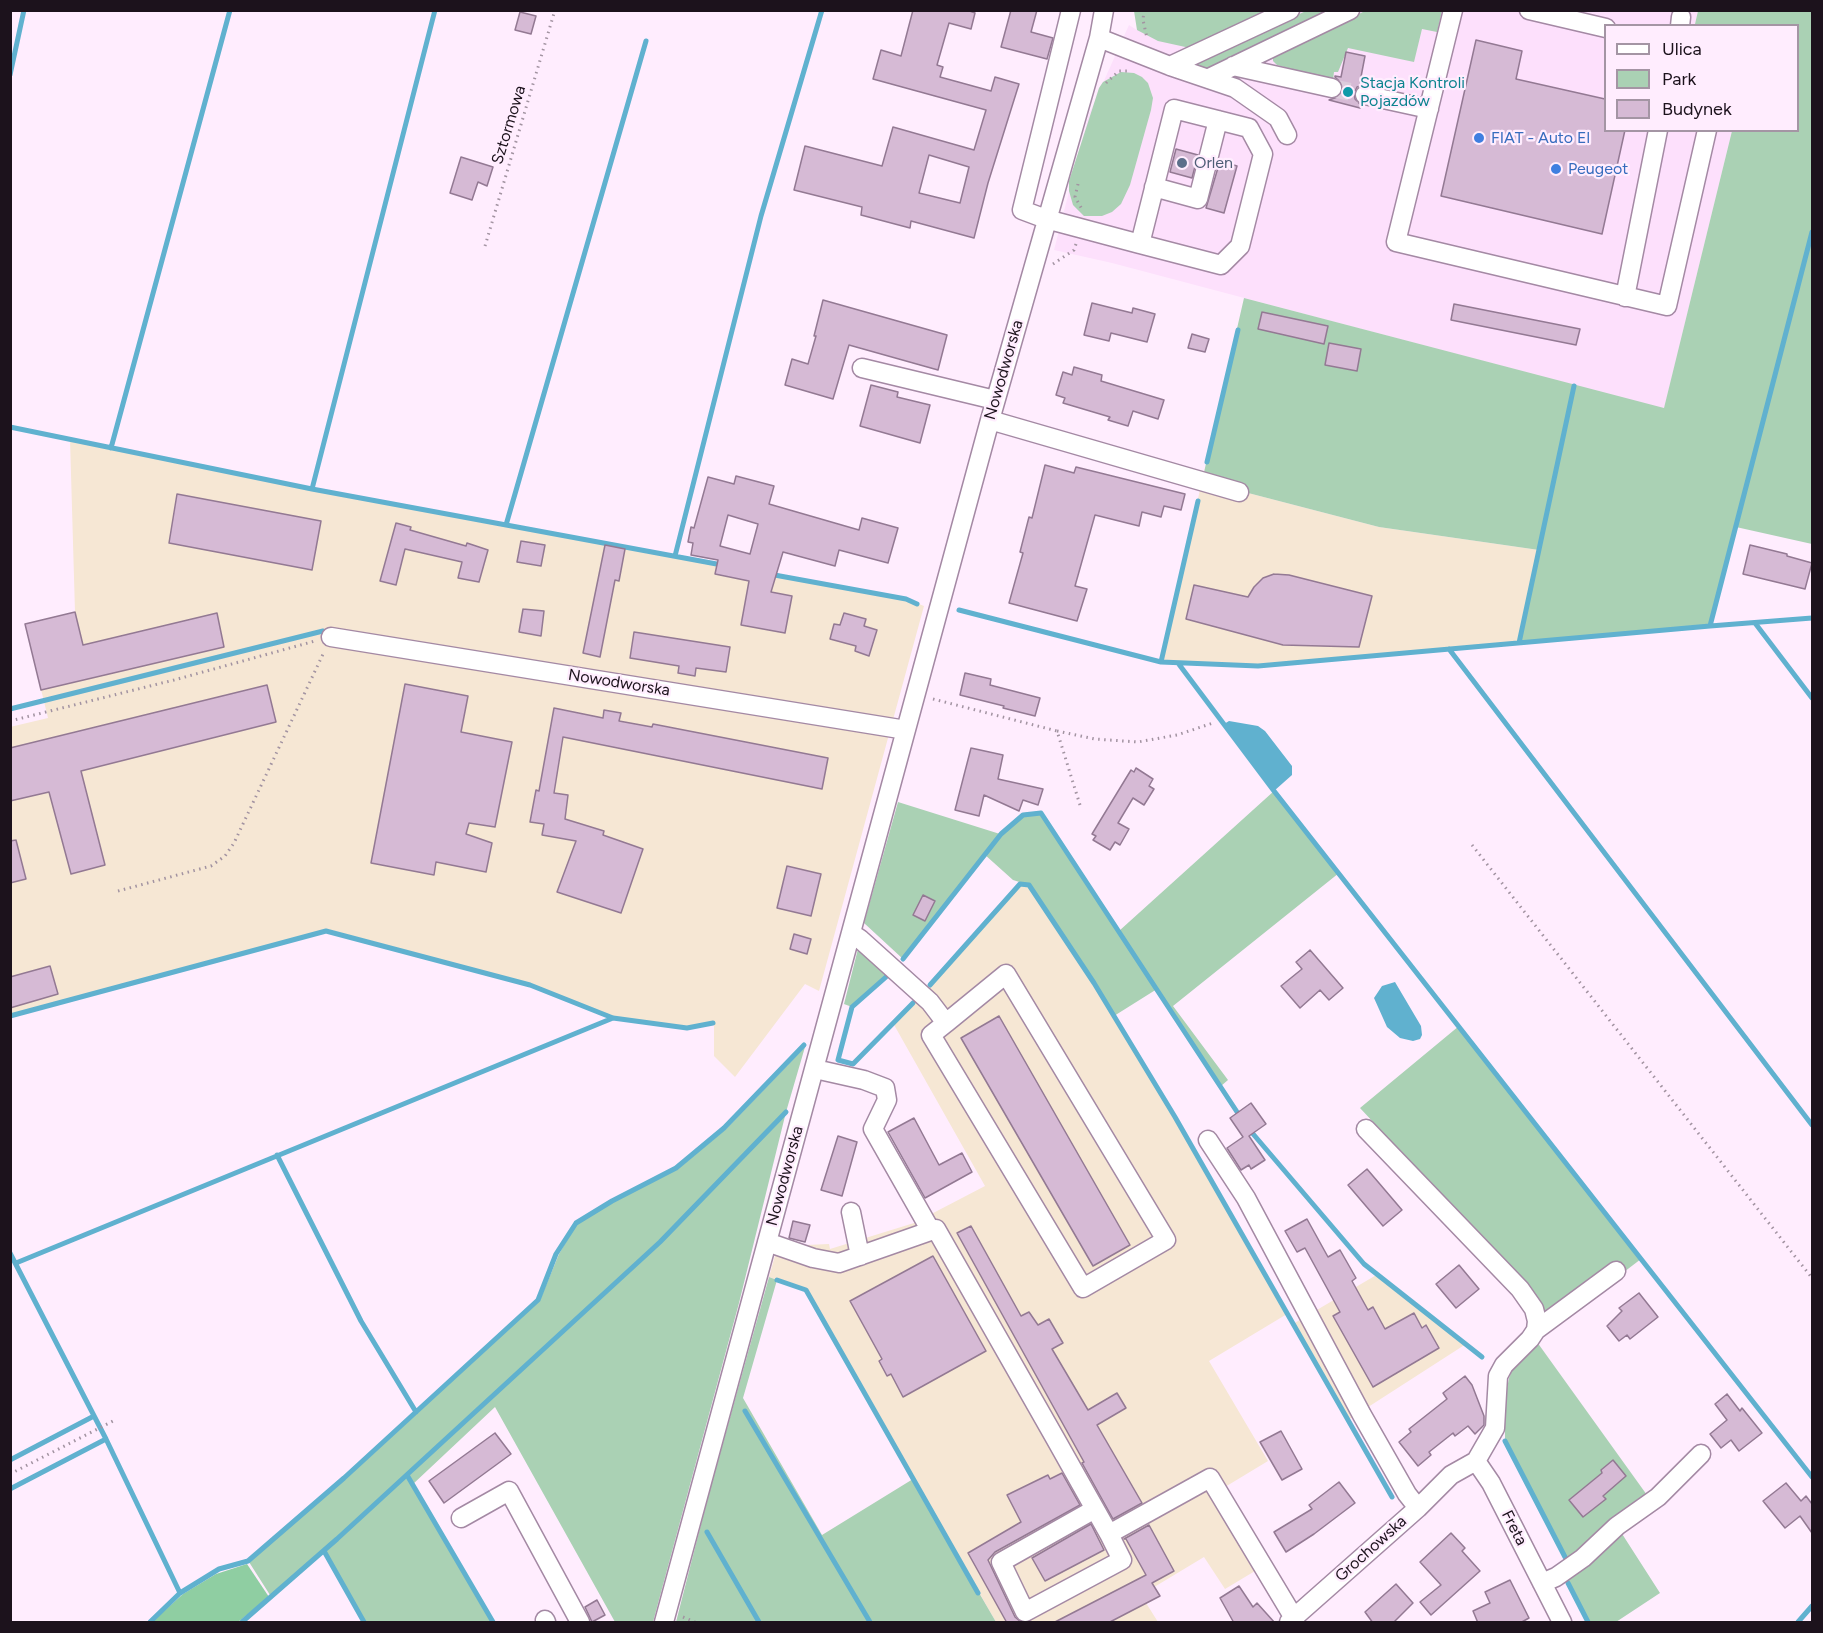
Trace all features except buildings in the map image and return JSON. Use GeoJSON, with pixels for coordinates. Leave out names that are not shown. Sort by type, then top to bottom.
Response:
{"type":"FeatureCollection","features":[{"type":"Feature","properties":{"kind":"street"},"geometry":{"type":"LineString","coordinates":[[1071,10],[1022,210],[1046,219],[1079,228],[1140,244],[1221,265],[1240,246],[1263,154],[1249,128],[1174,109],[1140,244]]}},
{"type":"Feature","properties":{"kind":"street","name":"Nowodworska"},"geometry":{"type":"LineString","coordinates":[[664,1623],[995,400],[1099,38],[1104,10]]}},
{"type":"Feature","properties":{"kind":"street"},"geometry":{"type":"LineString","coordinates":[[1115,10],[1099,38],[1235,88],[1278,118],[1287,135]]}},
{"type":"Feature","properties":{"kind":"street"},"geometry":{"type":"LineString","coordinates":[[1170,66],[1290,10]]}},
{"type":"Feature","properties":{"kind":"street"},"geometry":{"type":"LineString","coordinates":[[1209,78],[1350,10]]}},
{"type":"Feature","properties":{"kind":"street"},"geometry":{"type":"LineString","coordinates":[[1453,10],[1396,242],[1667,306],[1707,132]]}},
{"type":"Feature","properties":{"kind":"street"},"geometry":{"type":"LineString","coordinates":[[1529,10],[1604,28]]}},
{"type":"Feature","properties":{"kind":"street"},"geometry":{"type":"LineString","coordinates":[[1233,66],[1332,88]]}},
{"type":"Feature","properties":{"kind":"street"},"geometry":{"type":"LineString","coordinates":[[1365,95],[1429,109]]}},
{"type":"Feature","properties":{"kind":"street"},"geometry":{"type":"LineString","coordinates":[[1154,187],[1198,199],[1218,120]]}},
{"type":"Feature","properties":{"kind":"street"},"geometry":{"type":"LineString","coordinates":[[1625,297],[1658,132]]}},
{"type":"Feature","properties":{"kind":"street"},"geometry":{"type":"LineString","coordinates":[[862,368],[995,400]]}},
{"type":"Feature","properties":{"kind":"street"},"geometry":{"type":"LineString","coordinates":[[990,420],[1239,492]]}},
{"type":"Feature","properties":{"kind":"street","name":"Nowodworska"},"geometry":{"type":"LineString","coordinates":[[331,637],[906,730]]}},
{"type":"Feature","properties":{"kind":"street"},"geometry":{"type":"LineString","coordinates":[[852,933],[930,1002],[946,1023]]}},
{"type":"Feature","properties":{"kind":"street"},"geometry":{"type":"LineString","coordinates":[[1006,974],[1166,1240],[1083,1288],[932,1035],[946,1023],[1006,974]]}},
{"type":"Feature","properties":{"kind":"street"},"geometry":{"type":"LineString","coordinates":[[815,1069],[864,1080],[885,1088],[887,1100],[873,1129],[931,1232]]}},
{"type":"Feature","properties":{"kind":"street"},"geometry":{"type":"LineString","coordinates":[[1366,1129],[1520,1289],[1534,1309],[1537,1321],[1536,1330]]}},
{"type":"Feature","properties":{"kind":"street"},"geometry":{"type":"LineString","coordinates":[[1208,1140],[1246,1198],[1362,1415],[1407,1494],[1418,1508]]}},
{"type":"Feature","properties":{"kind":"street"},"geometry":{"type":"LineString","coordinates":[[851,1212],[860,1256]]}},
{"type":"Feature","properties":{"kind":"street"},"geometry":{"type":"LineString","coordinates":[[767,1242],[813,1258],[839,1263],[936,1229],[1095,1509],[1122,1560],[1025,1612],[1000,1562],[1095,1509]]}},
{"type":"Feature","properties":{"kind":"street"},"geometry":{"type":"LineString","coordinates":[[1476,1461],[1495,1428],[1498,1376],[1504,1365],[1536,1330],[1616,1271]]}},
{"type":"Feature","properties":{"kind":"street"},"geometry":{"type":"LineString","coordinates":[[1542,1583],[1557,1577],[1583,1558],[1617,1526],[1658,1497],[1701,1454]]}},
{"type":"Feature","properties":{"kind":"street","name":"Grochowska"},"geometry":{"type":"LineString","coordinates":[[1292,1620],[1418,1508],[1451,1474],[1476,1461]]}},
{"type":"Feature","properties":{"kind":"street","name":"Freta"},"geometry":{"type":"LineString","coordinates":[[1476,1461],[1491,1483],[1562,1623]]}},
{"type":"Feature","properties":{"kind":"street"},"geometry":{"type":"LineString","coordinates":[[1108,1534],[1210,1478],[1292,1620]]}},
{"type":"Feature","properties":{"kind":"street"},"geometry":{"type":"LineString","coordinates":[[461,1518],[509,1491],[580,1623]]}},
{"type":"Feature","properties":{"kind":"path","name":"Sztormowa"},"geometry":{"type":"LineString","coordinates":[[485,246],[555,10]]}},
{"type":"Feature","properties":{"kind":"path"},"geometry":{"type":"LineString","coordinates":[[1106,83],[1119,71],[1135,71],[1147,39],[1143,20],[1144,10]]}},
{"type":"Feature","properties":{"kind":"path"},"geometry":{"type":"LineString","coordinates":[[1050,271],[1053,264],[1074,250],[1084,212],[1075,197],[1079,174]]}},
{"type":"Feature","properties":{"kind":"path"},"geometry":{"type":"LineString","coordinates":[[10,721],[174,680],[331,637]]}},
{"type":"Feature","properties":{"kind":"path"},"geometry":{"type":"LineString","coordinates":[[118,891],[211,866],[225,856],[234,843],[331,637]]}},
{"type":"Feature","properties":{"kind":"path"},"geometry":{"type":"LineString","coordinates":[[915,694],[1095,739],[1138,742],[1177,735],[1213,723]]}},
{"type":"Feature","properties":{"kind":"path"},"geometry":{"type":"LineString","coordinates":[[1057,731],[1080,805]]}},
{"type":"Feature","properties":{"kind":"path"},"geometry":{"type":"LineString","coordinates":[[1472,844],[1812,1278]]}},
{"type":"Feature","properties":{"kind":"path"},"geometry":{"type":"LineString","coordinates":[[10,1474],[112,1421]]}},
{"type":"Feature","properties":{"kind":"shaded area"},"geometry":{"type":"Polygon","coordinates":[[[1278,11],[1698,11],[1695,24],[1604,24],[1604,132],[1732,132],[1664,409],[1112,263],[1054,250],[1089,114],[1129,25],[1137,30],[1278,11]]]}},
{"type":"Feature","properties":{"kind":"shaded area"},"geometry":{"type":"Polygon","coordinates":[[[70,439],[312,489],[906,599],[924,606],[819,991],[805,984],[735,1077],[714,1056],[714,1021],[687,1026],[615,1017],[532,984],[327,929],[11,1014],[10,727],[48,718],[25,624],[75,612],[70,439]]]}},
{"type":"Feature","properties":{"kind":"shaded area"},"geometry":{"type":"Polygon","coordinates":[[[1202,481],[1379,527],[1539,550],[1519,643],[1258,666],[1161,662],[1202,481]]]}},
{"type":"Feature","properties":{"kind":"shaded area"},"geometry":{"type":"Polygon","coordinates":[[[1020,884],[1029,885],[1094,983],[1175,1117],[1287,1314],[1209,1361],[1268,1461],[1225,1487],[1294,1602],[1282,1615],[1255,1571],[1225,1589],[1204,1557],[1141,1595],[1158,1622],[996,1622],[806,1290],[769,1277],[780,1238],[806,1245],[829,1244],[830,1249],[914,1223],[985,1186],[893,1023],[1020,884]]]}},
{"type":"Feature","properties":{"kind":"shaded area"},"geometry":{"type":"Polygon","coordinates":[[[1378,1274],[1466,1344],[1348,1420],[1293,1324],[1378,1274]]]}},
{"type":"Feature","properties":{"kind":"green space"},"geometry":{"type":"Polygon","coordinates":[[[1134,11],[1278,11],[1190,48],[1158,41],[1137,30],[1134,11]]]}},
{"type":"Feature","properties":{"kind":"green space"},"geometry":{"type":"Polygon","coordinates":[[[1306,11],[1339,11],[1211,68],[1195,67],[1196,61],[1306,11]]]}},
{"type":"Feature","properties":{"kind":"green space"},"geometry":{"type":"Polygon","coordinates":[[[1365,11],[1442,11],[1437,32],[1422,29],[1414,62],[1348,48],[1338,72],[1334,72],[1333,80],[1277,65],[1273,61],[1273,55],[1365,11]]]}},
{"type":"Feature","properties":{"kind":"green space"},"geometry":{"type":"Polygon","coordinates":[[[1698,11],[1812,11],[1812,544],[1736,527],[1710,626],[1519,643],[1539,550],[1379,527],[1202,481],[1244,298],[1664,408],[1732,132],[1799,132],[1799,24],[1695,24],[1698,11]]]}},
{"type":"Feature","properties":{"kind":"green space"},"geometry":{"type":"Polygon","coordinates":[[[1121,72],[1134,73],[1148,83],[1153,98],[1151,110],[1130,185],[1121,204],[1112,212],[1102,216],[1084,216],[1073,205],[1069,181],[1099,88],[1103,82],[1121,72]]]}},
{"type":"Feature","properties":{"kind":"green space"},"geometry":{"type":"Polygon","coordinates":[[[1274,791],[1339,873],[1173,1006],[1228,1080],[1221,1086],[1157,989],[1114,1016],[1029,885],[1013,880],[984,854],[903,959],[864,923],[898,802],[1000,834],[1023,815],[1041,813],[1119,931],[1274,791]]]}},
{"type":"Feature","properties":{"kind":"green space"},"geometry":{"type":"Polygon","coordinates":[[[859,945],[889,974],[852,1007],[844,1004],[859,945]]]}},
{"type":"Feature","properties":{"kind":"green space"},"geometry":{"type":"Polygon","coordinates":[[[1459,1026],[1641,1259],[1620,1275],[1547,1314],[1531,1291],[1360,1108],[1459,1026]]]}},
{"type":"Feature","properties":{"kind":"green space"},"geometry":{"type":"Polygon","coordinates":[[[805,1047],[653,1622],[615,1622],[495,1407],[412,1485],[493,1622],[364,1622],[323,1552],[270,1595],[249,1562],[365,1461],[540,1300],[559,1254],[577,1223],[679,1168],[727,1128],[805,1047]]]}},
{"type":"Feature","properties":{"kind":"green space"},"geometry":{"type":"Polygon","coordinates":[[[769,1277],[777,1280],[743,1398],[822,1535],[913,1479],[996,1622],[676,1622],[769,1277]]]}},
{"type":"Feature","properties":{"kind":"green space"},"geometry":{"type":"Polygon","coordinates":[[[1537,1342],[1652,1502],[1617,1526],[1660,1593],[1616,1622],[1588,1622],[1568,1583],[1565,1557],[1505,1441],[1505,1399],[1509,1378],[1515,1364],[1537,1342]]]}},
{"type":"Feature","properties":{"kind":"green space"},"geometry":{"type":"Polygon","coordinates":[[[247,1564],[269,1597],[238,1622],[152,1622],[183,1594],[216,1574],[247,1564]]]}},
{"type":"Feature","properties":{"kind":"water"},"geometry":{"type":"Polygon","coordinates":[[[1229,721],[1258,726],[1265,731],[1292,766],[1292,775],[1274,791],[1224,724],[1229,721]]]}},
{"type":"Feature","properties":{"kind":"water"},"geometry":{"type":"Polygon","coordinates":[[[1395,982],[1421,1026],[1420,1039],[1413,1041],[1400,1038],[1387,1027],[1374,998],[1382,986],[1395,982]]]}},
{"type":"Feature","properties":{"kind":"waterway"},"geometry":{"type":"LineString","coordinates":[[10,75],[24,10]]}},
{"type":"Feature","properties":{"kind":"waterway"},"geometry":{"type":"LineString","coordinates":[[111,448],[230,10]]}},
{"type":"Feature","properties":{"kind":"waterway"},"geometry":{"type":"LineString","coordinates":[[312,489],[435,10]]}},
{"type":"Feature","properties":{"kind":"waterway"},"geometry":{"type":"LineString","coordinates":[[675,556],[761,216],[822,10]]}},
{"type":"Feature","properties":{"kind":"waterway"},"geometry":{"type":"LineString","coordinates":[[506,525],[646,41]]}},
{"type":"Feature","properties":{"kind":"waterway"},"geometry":{"type":"LineString","coordinates":[[1812,232],[1710,626],[1812,618]]}},
{"type":"Feature","properties":{"kind":"waterway"},"geometry":{"type":"LineString","coordinates":[[1207,462],[1238,330]]}},
{"type":"Feature","properties":{"kind":"waterway"},"geometry":{"type":"LineString","coordinates":[[1519,643],[1574,386]]}},
{"type":"Feature","properties":{"kind":"waterway"},"geometry":{"type":"LineString","coordinates":[[10,427],[312,489],[722,565]]}},
{"type":"Feature","properties":{"kind":"waterway"},"geometry":{"type":"LineString","coordinates":[[1161,662],[1198,501]]}},
{"type":"Feature","properties":{"kind":"waterway"},"geometry":{"type":"LineString","coordinates":[[769,574],[906,599],[917,604]]}},
{"type":"Feature","properties":{"kind":"waterway"},"geometry":{"type":"LineString","coordinates":[[959,610],[1161,662],[1258,666],[1710,626]]}},
{"type":"Feature","properties":{"kind":"waterway"},"geometry":{"type":"LineString","coordinates":[[1755,623],[1812,698]]}},
{"type":"Feature","properties":{"kind":"waterway"},"geometry":{"type":"LineString","coordinates":[[10,709],[323,631]]}},
{"type":"Feature","properties":{"kind":"waterway"},"geometry":{"type":"LineString","coordinates":[[1449,649],[1812,1125]]}},
{"type":"Feature","properties":{"kind":"waterway"},"geometry":{"type":"LineString","coordinates":[[1178,663],[1274,791],[1812,1477]]}},
{"type":"Feature","properties":{"kind":"waterway"},"geometry":{"type":"LineString","coordinates":[[903,959],[1001,834],[1023,815],[1041,813],[1241,1118]]}},
{"type":"Feature","properties":{"kind":"waterway"},"geometry":{"type":"LineString","coordinates":[[930,985],[1020,884],[1029,885],[1094,983],[1175,1117],[1392,1497]]}},
{"type":"Feature","properties":{"kind":"waterway"},"geometry":{"type":"LineString","coordinates":[[10,1016],[326,931],[530,985],[613,1018],[687,1028],[713,1023]]}},
{"type":"Feature","properties":{"kind":"waterway"},"geometry":{"type":"LineString","coordinates":[[886,977],[852,1007],[838,1060],[853,1064],[913,1003]]}},
{"type":"Feature","properties":{"kind":"waterway"},"geometry":{"type":"LineString","coordinates":[[16,1263],[613,1018]]}},
{"type":"Feature","properties":{"kind":"waterway"},"geometry":{"type":"LineString","coordinates":[[180,1593],[219,1569],[248,1561],[344,1478],[538,1300],[556,1254],[576,1223],[612,1201],[676,1168],[724,1128],[804,1045]]}},
{"type":"Feature","properties":{"kind":"waterway"},"geometry":{"type":"LineString","coordinates":[[242,1622],[337,1539],[660,1242],[786,1112]]}},
{"type":"Feature","properties":{"kind":"waterway"},"geometry":{"type":"LineString","coordinates":[[1248,1128],[1364,1264],[1482,1357]]}},
{"type":"Feature","properties":{"kind":"waterway"},"geometry":{"type":"LineString","coordinates":[[277,1155],[361,1321],[416,1412]]}},
{"type":"Feature","properties":{"kind":"waterway"},"geometry":{"type":"LineString","coordinates":[[10,1253],[106,1439],[180,1593],[150,1622]]}},
{"type":"Feature","properties":{"kind":"waterway"},"geometry":{"type":"LineString","coordinates":[[777,1280],[806,1290],[978,1593]]}},
{"type":"Feature","properties":{"kind":"waterway"},"geometry":{"type":"LineString","coordinates":[[745,1411],[870,1622]]}},
{"type":"Feature","properties":{"kind":"waterway"},"geometry":{"type":"LineString","coordinates":[[10,1460],[94,1416]]}},
{"type":"Feature","properties":{"kind":"waterway"},"geometry":{"type":"LineString","coordinates":[[10,1489],[106,1439]]}},
{"type":"Feature","properties":{"kind":"waterway"},"geometry":{"type":"LineString","coordinates":[[1505,1441],[1565,1557]]}},
{"type":"Feature","properties":{"kind":"waterway"},"geometry":{"type":"LineString","coordinates":[[407,1475],[493,1622]]}},
{"type":"Feature","properties":{"kind":"waterway"},"geometry":{"type":"LineString","coordinates":[[707,1532],[759,1622]]}},
{"type":"Feature","properties":{"kind":"waterway"},"geometry":{"type":"LineString","coordinates":[[324,1551],[364,1622]]}},
{"type":"Feature","properties":{"kind":"waterway"},"geometry":{"type":"LineString","coordinates":[[1568,1583],[1588,1622]]}},
{"type":"Feature","properties":{"kind":"waterway"},"geometry":{"type":"LineString","coordinates":[[1798,1622],[1812,1606]]}},
{"type":"Feature","properties":{"kind":"tunnel"},"geometry":{"type":"LineString","coordinates":[[1332,88],[1365,95]]}},
{"type":"Feature","properties":{"kind":"place","name":"Stacja Kontroli Pojazdów"},"geometry":{"type":"Point","coordinates":[1348,92]}},
{"type":"Feature","properties":{"kind":"place","name":"FIAT - Auto El"},"geometry":{"type":"Point","coordinates":[1479,138]}},
{"type":"Feature","properties":{"kind":"place","name":"Orlen"},"geometry":{"type":"Point","coordinates":[1182,163]}},
{"type":"Feature","properties":{"kind":"place","name":"Peugeot"},"geometry":{"type":"Point","coordinates":[1556,169]}}]}
